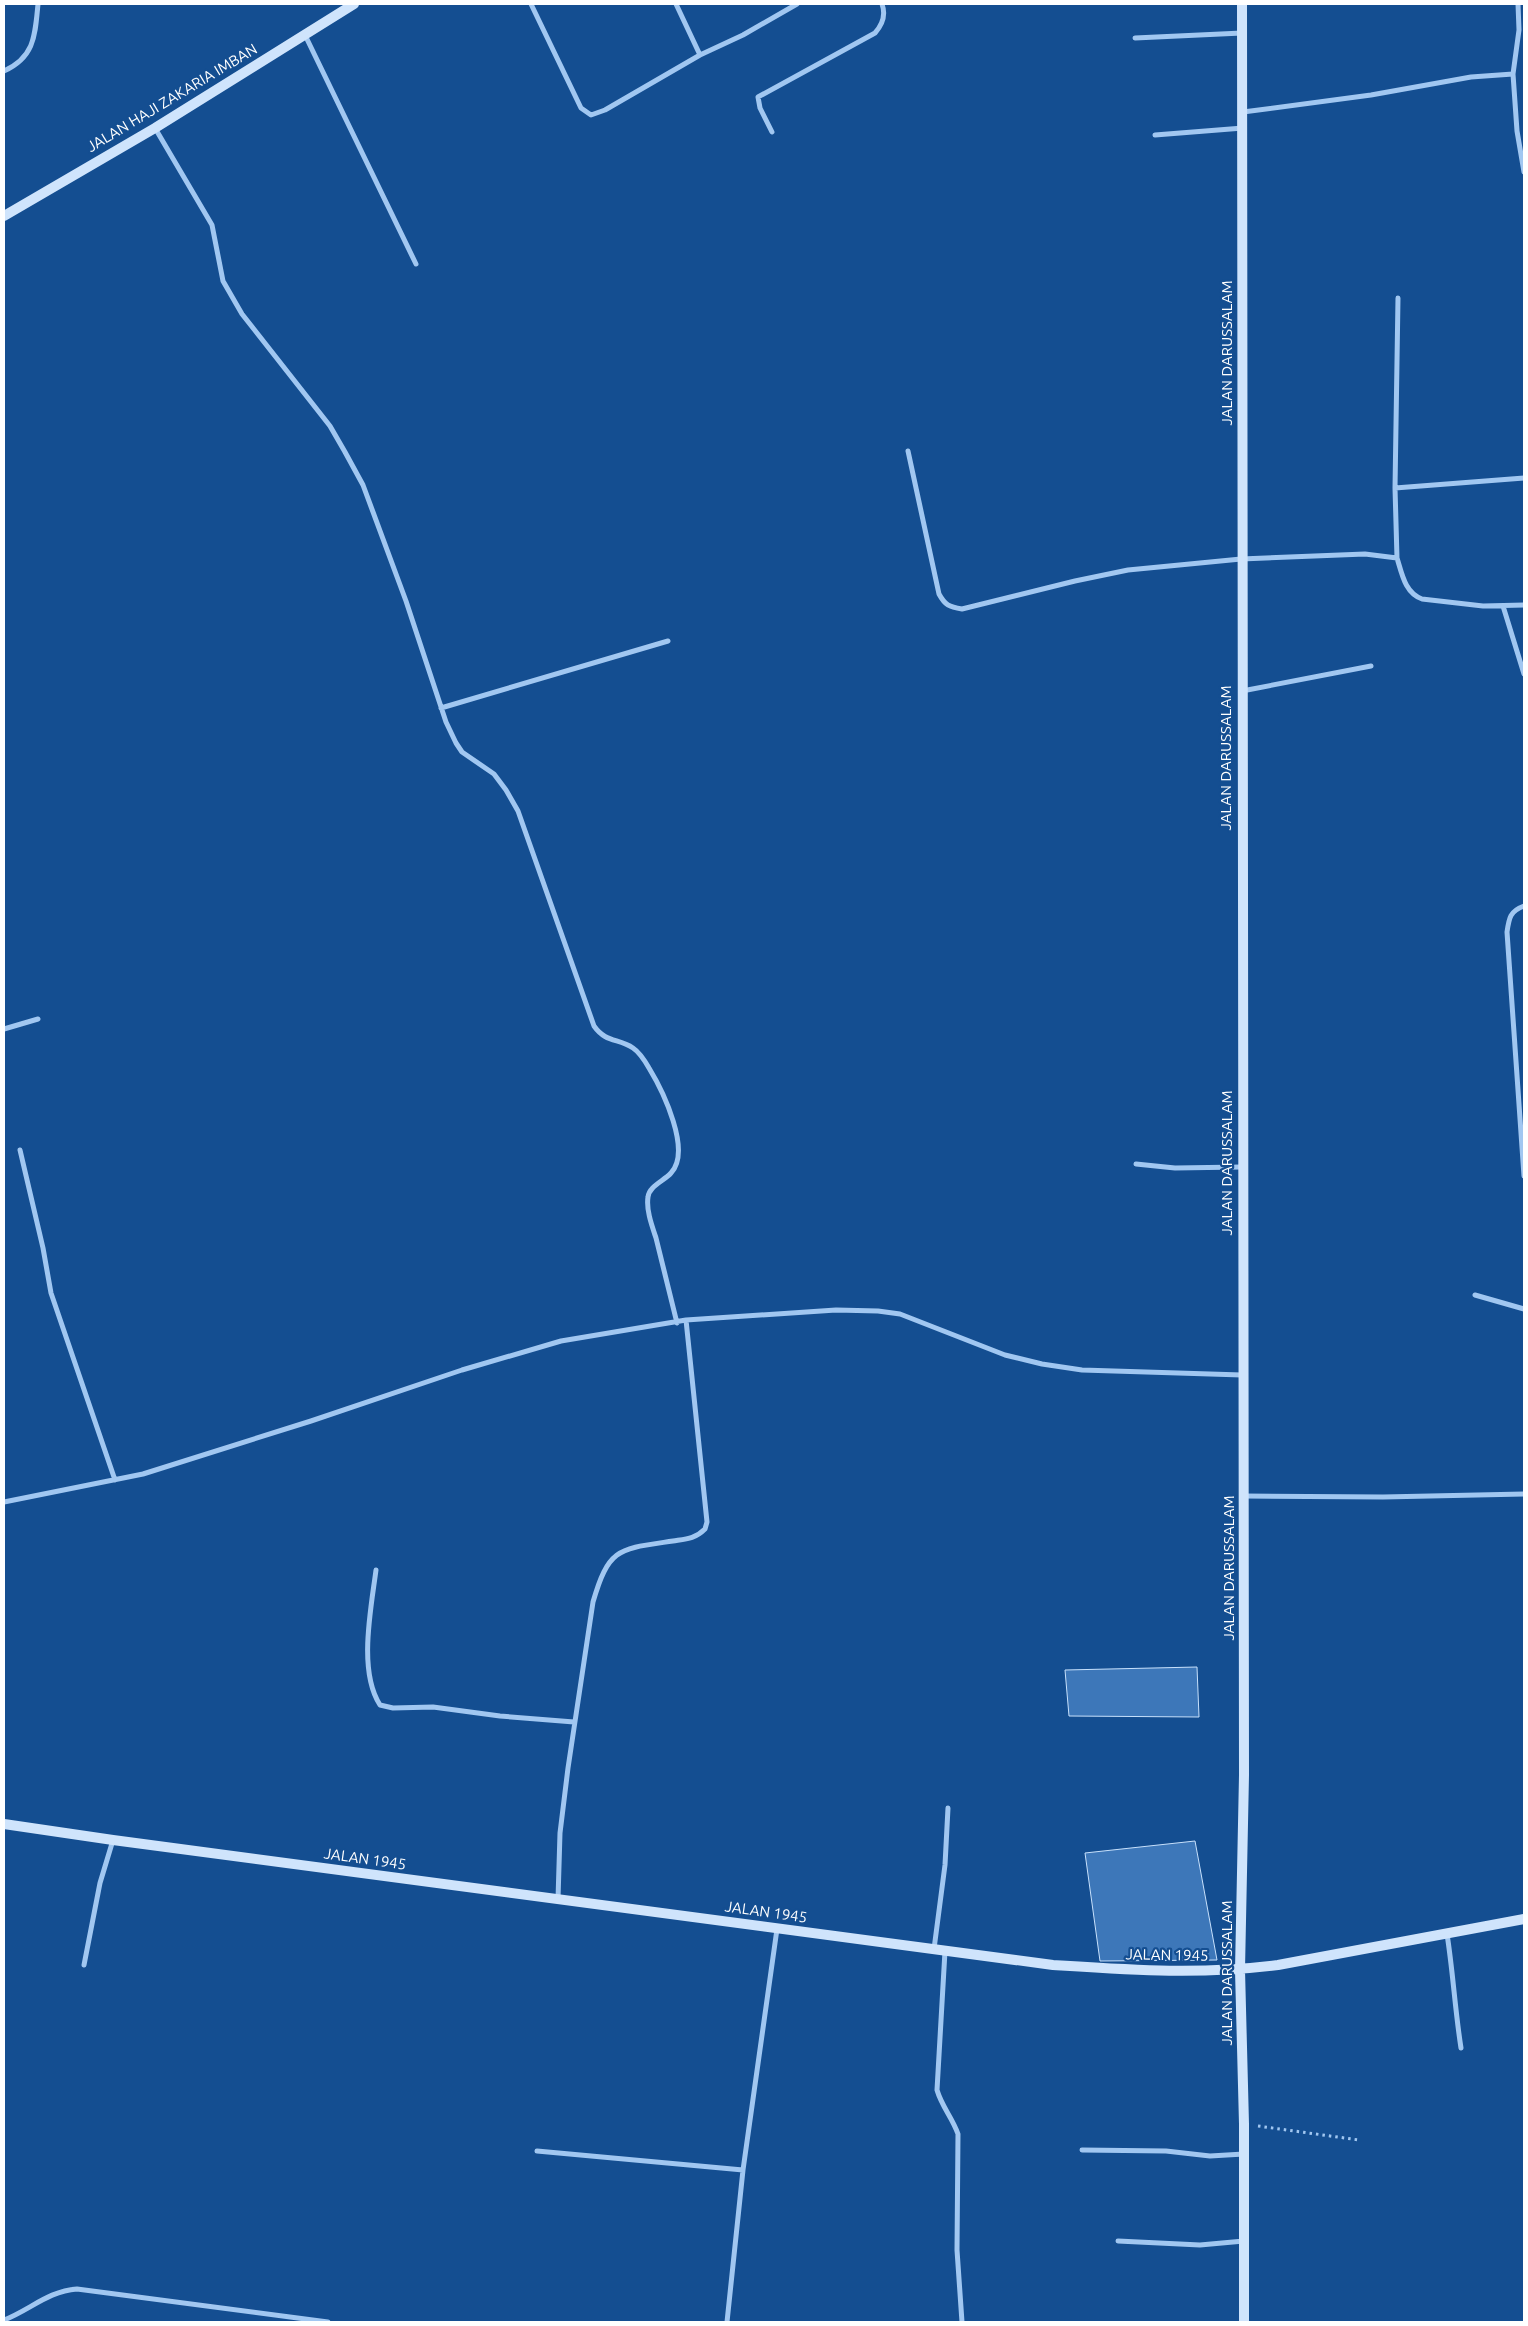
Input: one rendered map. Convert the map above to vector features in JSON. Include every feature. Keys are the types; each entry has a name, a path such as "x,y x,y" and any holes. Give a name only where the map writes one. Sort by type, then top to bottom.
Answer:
{"street":[{"path":"4,71 17,65 25,58 32,47 38,4"},
{"name":"JALAN HAJI ZAKARIA IMBAN","path":"4,216 155,128 352,4"},
{"path":"531,4 581,108 590,114 605,110 797,4"},
{"path":"676,4 700,56"},
{"path":"772,132 760,108 758,97 875,33 881,26 884,17 882,4"},
{"name":"JALAN DARUSSALAM","path":"1242,4 1244,112 1241,559 1244,1774 1240,1970 1244,2124 1244,2322"},
{"path":"1518,4 1517,52 1513,74 1516,131 1524,172"},
{"path":"1135,38 1242,32"},
{"path":"305,35 416,264"},
{"path":"1244,112 1371,95 1471,77 1513,74"},
{"path":"155,128 212,225 226,289 242,314 330,426 363,486 406,601 449,729 462,752 494,774 518,811 594,1026 603,1037 632,1047 640,1055 650,1069 667,1105 679,1142 680,1155 677,1166 654,1187 648,1197 650,1216 677,1323"},
{"path":"1155,135 1243,128"},
{"path":"1398,298 1395,488 1397,558 1406,584 1413,596 1431,601 1503,606 1524,605"},
{"path":"908,451 939,594 945,604 953,608 962,609 1128,570 1241,559 1366,554 1397,558"},
{"path":"1395,488 1524,478"},
{"path":"1503,606 1524,674"},
{"path":"441,708 668,641"},
{"path":"1241,691 1371,666"},
{"path":"1524,906 1515,909 1509,916 1507,932 1524,1176"},
{"path":"4,1028 38,1019"},
{"path":"20,1150 43,1248 51,1293 115,1480"},
{"path":"1136,1164 1175,1168 1242,1167"},
{"path":"1474,1295 1524,1309"},
{"path":"4,1502 152,1471 462,1370 552,1344 686,1320 836,1310 878,1311 900,1314 1004,1355 1042,1364 1082,1370 1242,1375"},
{"path":"558,1900 560,1834 574,1722 593,1602 600,1577 607,1563 626,1549 691,1539 705,1530 707,1522 686,1320"},
{"path":"1244,1496 1383,1497 1524,1494"},
{"path":"376,1570 369,1630 370,1676 374,1695 380,1705 393,1708 433,1707 500,1716 574,1722"},
{"path":"934,1949 945,1865 948,1808"},
{"name":"JALAN 1945","path":"4,1824 558,1900 934,1949 1053,1964 1152,1972 1240,1970 1324,1957 1524,1919"},
{"path":"84,1965 100,1883 113,1840"},
{"path":"727,2322 743,2170 777,1928"},
{"path":"1447,1934 1453,1972 1454,2005 1460,2048"},
{"path":"946,1950 937,2090 941,2105 953,2120 958,2134 956,2250 962,2322"},
{"path":"1082,2150 1166,2151 1210,2156 1244,2154"},
{"path":"536,2151 743,2170"},
{"path":"1118,2241 1200,2245 1244,2241"},
{"path":"4,2320 62,2290 77,2289 328,2322"}],"path":[{"path":"1244,2124 1359,2140"}],"building":[{"path":"1197,1667 1199,1717 1069,1716 1065,1670"},
{"path":"1195,1841 1217,1960 1100,1961 1085,1853"}]}
